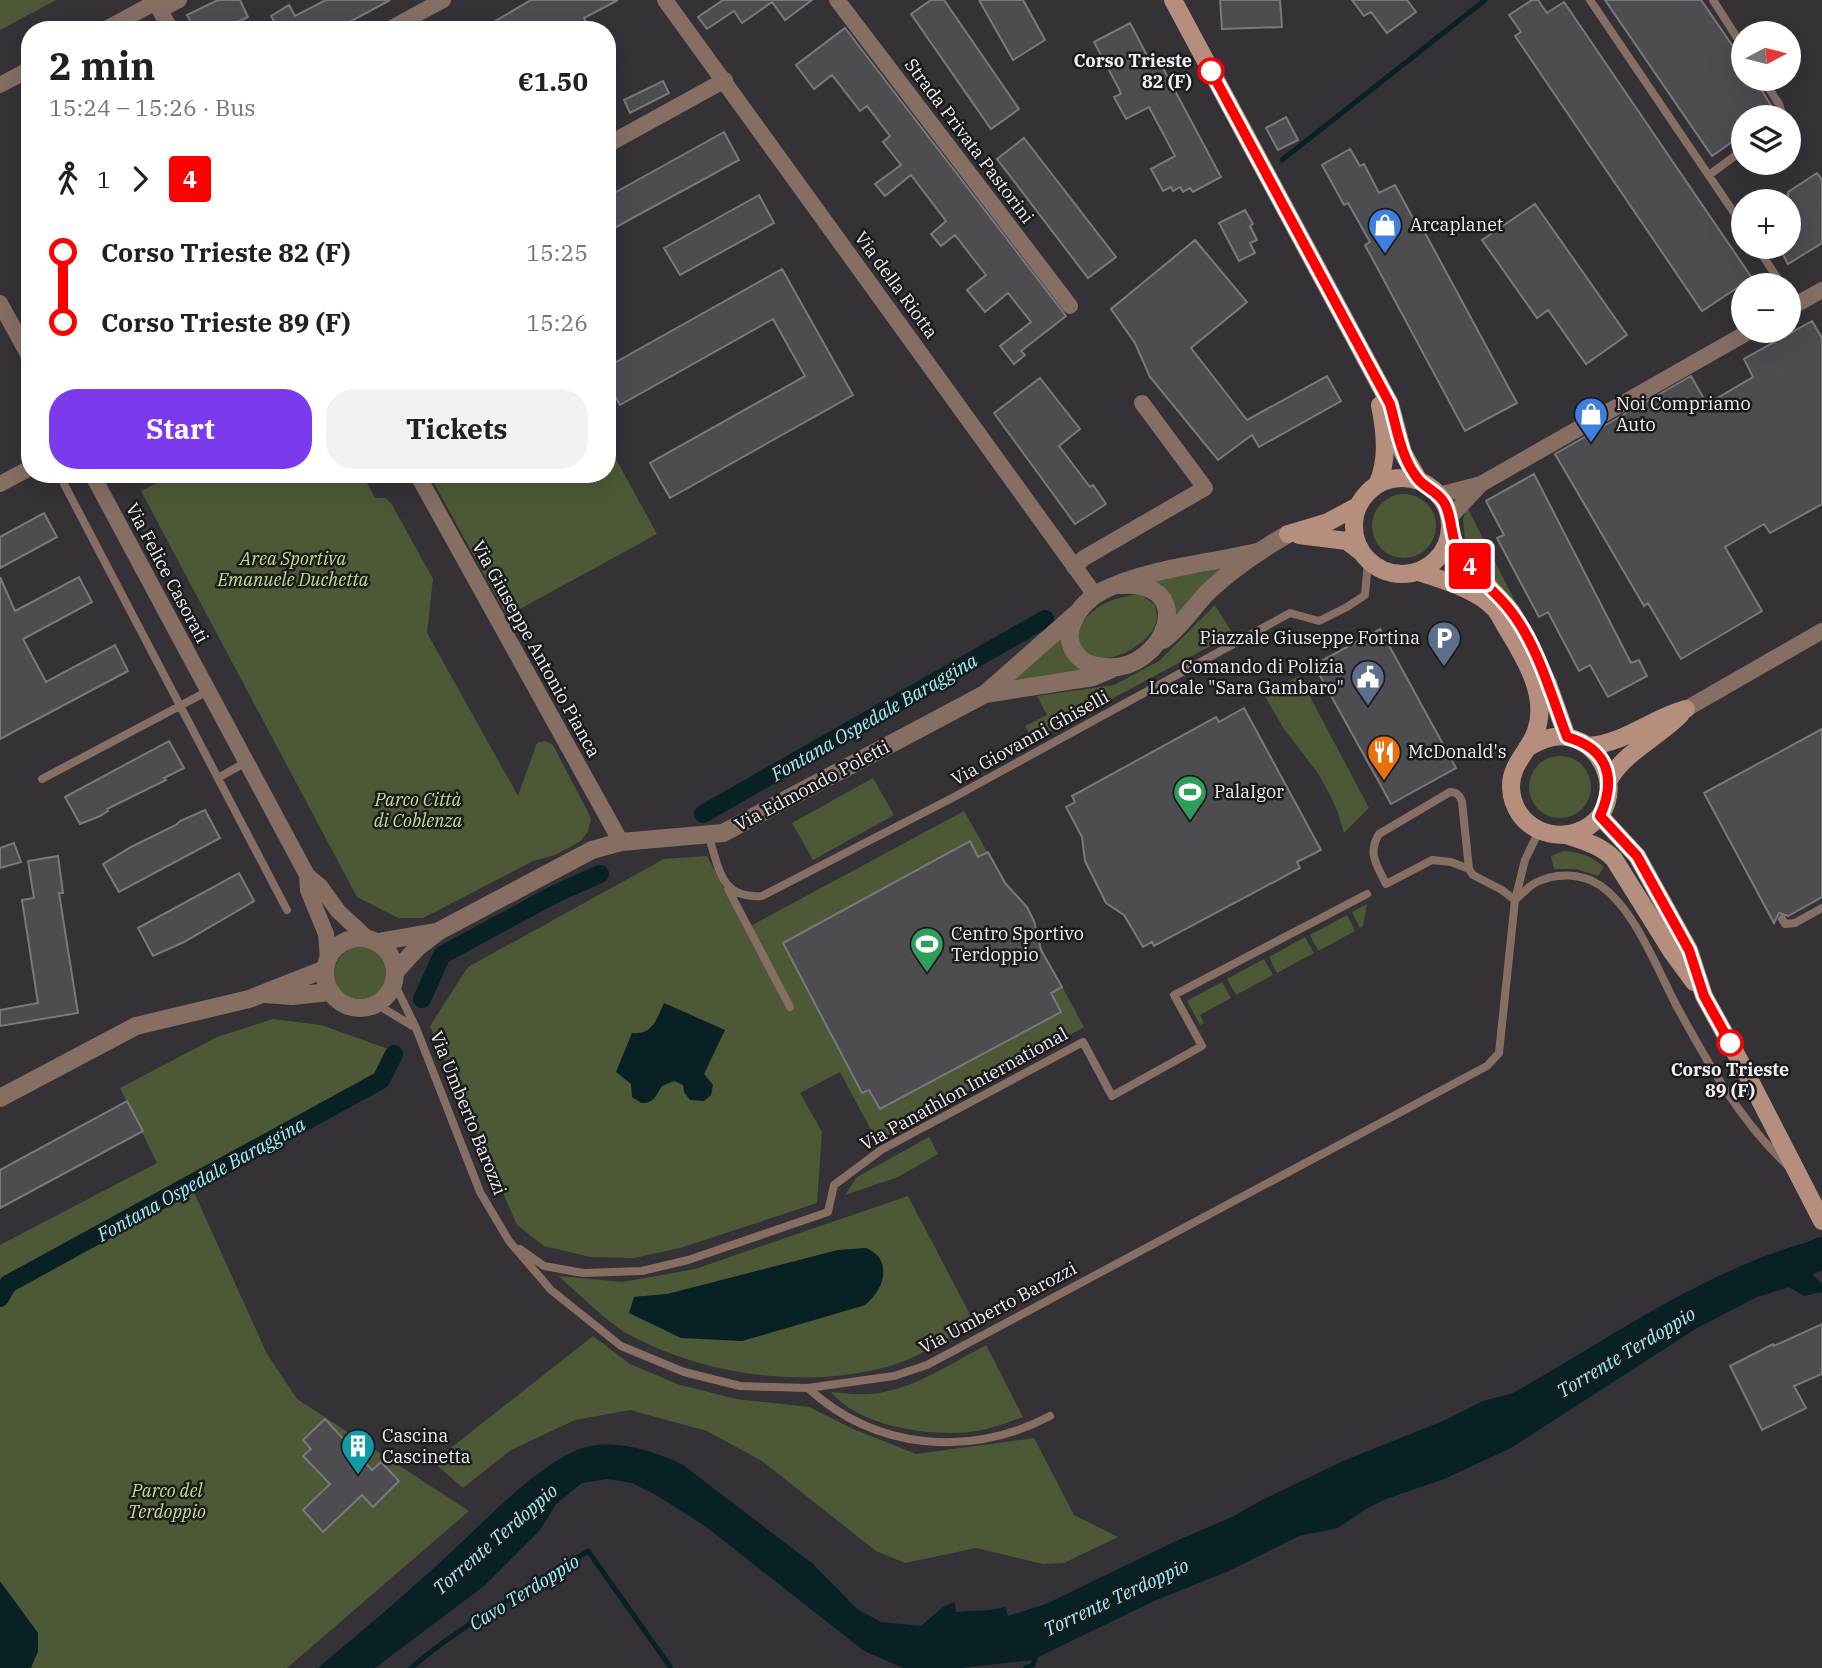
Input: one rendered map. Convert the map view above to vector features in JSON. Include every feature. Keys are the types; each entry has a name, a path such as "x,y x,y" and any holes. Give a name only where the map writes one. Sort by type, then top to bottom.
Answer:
{"main road":[{"path":"1173,0 1390,404 1403,453 1419,481"},
{"path":"1369,368 1383,422 1384,471 1377,485"},
{"path":"1364,556 1354,529 1358,506 1366,494 1377,485 1390,479 1405,478 1419,481 1439,495 1459,554 1511,611 1526,635 1548,684 1567,737"},
{"path":"1288,534 1328,522 1358,506"},
{"path":"1288,534 1347,541 1377,568 1405,575 1419,572 1441,556 1450,524"},
{"path":"1419,572 1470,591 1495,609 1518,648 1537,690 1539,709 1536,731 1513,771 1511,791 1517,811 1539,831 1552,835 1579,832 1600,816 1608,799 1609,780 1603,762 1588,746 1567,737 1548,738 1527,748"},
{"path":"1588,746 1622,739 1667,714 1686,709"},
{"path":"1609,780 1615,767 1670,725 1686,709"},
{"path":"1600,816 1637,856 1689,950 1704,996"},
{"path":"1566,835 1589,842 1605,850 1614,859 1672,953 1704,996 1822,1222"}],"street":[{"path":"122,21 157,4 179,0"},
{"path":"404,21 443,0"},
{"name":"Via della Riotta","path":"665,0 1095,595"},
{"path":"840,4 858,0"},
{"path":"157,4 166,21"},
{"name":"Strada Privata Pastorini","path":"840,4 1070,306"},
{"path":"0,85 21,74"},
{"path":"616,140 725,80"},
{"path":"1801,299 1822,290"},
{"path":"0,303 21,342"},
{"path":"1439,495 1481,484 1731,342"},
{"path":"1074,567 1084,558 1205,488 1142,403"},
{"path":"0,484 21,473"},
{"name":"Via Felice Casorati","path":"97,483 307,875"},
{"name":"Via Giuseppe Antonio Pianca","path":"422,483 621,842"},
{"path":"1450,524 1481,484"},
{"path":"1257,552 1142,576 1095,595 1072,621 1070,643 1075,653 1092,666 1114,668 1140,659 1171,634 1208,592 1257,552 1288,534"},
{"path":"1120,585 1140,584 1150,587 1164,602 1167,622 1159,642"},
{"name":"Via Edmondo Poletti","path":"395,977 416,948 439,931 592,850 621,842 723,832 985,694 1078,612"},
{"path":"1686,709 1822,631"},
{"name":"Via Edmondo Poletti","path":"985,694 1093,677 1114,668"},
{"path":"307,875 320,886 338,911 387,950 393,959 395,977 389,993 376,1004 359,1009 348,1006 330,992 326,981 326,934 308,890 307,875"},
{"name":"Via Edmondo Poletti","path":"372,940 439,931"},
{"path":"0,1098 136,1026 265,994 327,963 335,948 344,941 355,938 372,940"},
{"path":"265,994 292,996 330,992"}],"lane":[{"path":"1590,0 1731,208"},
{"path":"1713,0 1731,28"},
{"path":"1709,175 1731,159"},
{"path":"64,484 287,910"},
{"name":"Via Giovanni Ghiselli","path":"727,888 741,896 762,896 956,796 1290,613 1319,621 1347,607 1364,595 1364,556"},
{"path":"42,779 208,691"},
{"path":"218,778 246,762"},
{"path":"1469,869 1451,862 1432,860 1386,884 1374,859 1373,844 1379,834 1450,792 1460,795 1462,802 1469,869 1473,875 1515,900 1534,884 1553,877 1568,875 1586,878 1601,886 1619,902 1719,1079 1765,1145 1801,1180"},
{"name":"Via Umberto Barozzi","path":"395,977 480,1192 509,1241 551,1290 621,1346 684,1372 740,1386 808,1388 894,1376 927,1365 1487,1066 1499,1053 1515,900 1525,860 1539,831"},
{"path":"708,834 727,888 790,1007"},
{"name":"Via Panathlon International","path":"509,1241 544,1266 583,1273 642,1270 688,1260 828,1212 834,1185 881,1150 1083,1042 1112,1096 1202,1046 1174,995 1367,894"},
{"path":"1782,919 1785,924 1794,923 1822,908"},
{"name":"Via Umberto Barozzi","path":"376,1004 416,1028"},
{"path":"808,1388 828,1406 858,1422 887,1434 915,1441 957,1442 1000,1436 1029,1427 1050,1416"}],"green space":[{"path":"0,0 56,0 0,30"},
{"path":"616,459 657,534 507,616 434,483 616,483"},
{"path":"157,483 367,483 375,498 385,498 391,503 433,579 427,633 518,796 537,743 545,741 553,745 591,818 588,831 581,841 555,855 533,861 423,918 398,918 357,897 141,491"},
{"path":"1404,494 1416,496 1427,503 1434,514 1434,538 1427,549 1416,556 1404,558 1392,556 1381,549 1374,538 1372,526 1374,514 1381,503 1392,496"},
{"path":"1467,507 1519,609 1466,550 1463,519"},
{"path":"1237,561 1172,624 1148,580 1204,572"},
{"path":"1140,594 1155,605 1157,618 1152,631 1144,640 1121,654 1109,658 1087,655 1080,646 1076,630 1089,614 1104,604"},
{"path":"1215,605 1233,634 1033,741 1025,726 1047,715 1037,696 1114,685 1159,661"},
{"path":"1064,629 1065,654 1082,670 998,689"},
{"path":"1299,676 1369,808 1344,833 1337,810 1317,772 1284,729 1264,695"},
{"path":"1560,756 1572,758 1582,765 1589,775 1589,799 1582,809 1572,816 1560,818 1548,816 1538,809 1531,799 1529,787 1531,775 1538,765 1548,758"},
{"path":"873,778 894,815 813,860 792,823"},
{"path":"964,811 1005,883 1027,907 1042,950 1084,1027 877,1141 840,1072 800,1093 822,1132 817,1203 680,1248 634,1258 590,1257 544,1246 517,1225 430,1026 468,967 664,859 707,856 745,929"},
{"path":"1563,851 1585,855 1604,867 1598,876 1576,869 1554,869 1551,856"},
{"path":"1367,904 1363,926 1360,928 1352,912"},
{"path":"1347,915 1355,931 1318,951 1310,935"},
{"path":"1305,937 1314,953 1277,973 1269,957"},
{"path":"366,947 376,951 384,959 388,974 384,989 376,997 356,1001 346,997 338,989 334,969 338,959 346,951"},
{"path":"1264,959 1273,975 1236,995 1227,979"},
{"path":"1222,982 1231,998 1200,1015 1204,1023 1200,1025 1187,1001"},
{"name":"Parco del Terdoppio","path":"273,1019 321,1025 391,1050 369,1087 188,1179 267,1354 297,1399 469,1511 287,1668 0,1668 0,1245 157,1163 120,1088 217,1037"},
{"path":"929,1137 938,1154 898,1177 845,1195 857,1177"},
{"path":"908,1196 976,1326 903,1361 861,1373 827,1377 758,1375 690,1360 628,1334 558,1276 623,1282 695,1269","holes":["667,1294 865,1305 742,1341 634,1297"]},
{"path":"593,1336 630,1364 677,1384 736,1399 809,1407 851,1428 916,1454 1034,1438 1074,1515 1118,1537 1064,1563 1043,1564 976,1548 905,1563 876,1551 762,1461 707,1431 630,1410 575,1420 511,1450 463,1488 433,1462"},
{"path":"986,1345 1023,1417 970,1432 915,1430 896,1427 859,1414 831,1392 870,1394 900,1388"}],"water":[{"path":"664,1003 725,1030 704,1074 713,1085 711,1095 704,1101 690,1100 683,1085 674,1081 662,1086 652,1100 641,1103 632,1097 631,1084 616,1072 632,1033 649,1029"},
{"path":"1801,1244 1812,1274 1822,1284 1822,1292 1804,1296 1789,1287 1757,1297 1697,1328 1511,1448 1444,1479 1386,1499 1338,1528 1299,1536 1231,1570 1154,1601 1032,1660 961,1668 903,1668 864,1651 705,1526 632,1483 607,1479 582,1483 556,1504 540,1530 484,1586 375,1668 318,1668 416,1584 525,1484 575,1451 602,1445 644,1450 683,1465 813,1564 857,1609 881,1622 921,1626 943,1607 955,1602 956,1612 1005,1607 1008,1616 1046,1604 1232,1517 1343,1461 1443,1421 1483,1401 1513,1393 1689,1291 1763,1257"},
{"path":"866,1248 880,1260 883,1275 877,1292 865,1305 742,1341 681,1338 629,1313 634,1297 667,1294 838,1250"},
{"path":"0,1581 38,1633 38,1651 31,1668 0,1668"}],"building":[{"path":"218,0 240,0 248,17 240,21 190,21 187,15"},
{"path":"326,0 390,0 352,21 274,21 271,16 289,5 295,16"},
{"path":"531,0 618,0 584,18 586,21 495,21"},
{"path":"723,0 812,0 785,20 772,2 742,23 734,11 707,29 698,17"},
{"path":"931,0 944,0 1019,109 991,129 911,14"},
{"path":"979,0 1023,0 1045,40 1013,60"},
{"path":"1220,0 1280,0 1282,27 1222,29"},
{"path":"1352,0 1407,0 1416,12 1387,33 1371,12 1364,16"},
{"path":"1532,0 1538,0 1547,13 1564,2 1731,247 1731,259 1739,259 1749,273 1731,273 1731,292 1702,311 1515,36 1521,32 1509,15"},
{"path":"1605,0 1701,0 1731,44 1731,91 1762,91 1771,105 1731,105 1731,143 1712,156"},
{"path":"1130,23 1150,61 1157,57 1221,177 1193,192 1190,188 1183,192 1180,187 1173,191 1171,187 1163,191 1151,169 1175,156 1149,107 1126,119 1114,97 1121,94 1094,42"},
{"path":"845,28 1066,316 1021,351 1025,355 1014,364 1000,346 1031,322 1008,293 985,312 967,290 986,275 955,235 941,246 931,234 946,221 911,175 885,196 875,184 901,165 883,142 890,136 867,106 860,111 832,75 814,89 796,65"},
{"path":"663,81 669,93 630,113 624,100"},
{"path":"1286,117 1298,140 1278,150 1266,128"},
{"path":"724,132 739,160 616,227 616,192"},
{"path":"1024,138 1116,257 1088,278 997,159"},
{"path":"1350,149 1360,166 1364,164 1379,193 1395,185 1414,220 1417,218 1517,403 1465,431 1365,245 1370,242 1348,203 1344,205 1322,165"},
{"path":"1817,173 1822,180 1822,243 1801,256 1801,189 1793,189"},
{"path":"759,195 774,223 680,275 664,248"},
{"path":"1535,204 1627,335 1586,364 1548,310 1537,318 1482,240"},
{"path":"1245,210 1253,224 1250,226 1257,240 1250,243 1255,253 1239,261 1219,223"},
{"path":"1195,240 1247,302 1191,348 1247,420 1327,376 1341,401 1259,447 1252,435 1218,460 1150,377 1135,343 1111,309"},
{"path":"782,269 853,395 670,498 650,463 805,376 773,319 620,405 616,398 616,362"},
{"path":"1812,321 1822,338 1822,504 1770,533 1764,524 1725,547 1762,611 1681,659 1648,603 1644,606 1555,454 1691,376 1707,404 1753,377 1744,359 1773,343 1801,343 1801,327"},
{"path":"1040,378 1080,429 1059,446 1106,504 1075,524 994,413"},
{"path":"1534,474 1631,663 1639,660 1647,676 1608,697 1590,665 1579,671 1548,612 1539,617 1497,538 1504,535 1486,501"},
{"path":"44,513 57,537 0,568 0,537"},
{"path":"0,577 15,611 79,577 92,602 23,639 46,682 115,645 128,671 0,739"},
{"path":"1380,629 1456,768 1391,804 1314,665"},
{"name":"PalaIgor","path":"1244,708 1321,850 1297,862 1300,868 1154,946 1152,942 1143,947 1124,915 1106,903 1085,861 1082,837 1066,807 1075,802 1072,796 1216,717 1219,722"},
{"path":"1822,729 1822,897 1788,916 1779,913 1774,923 1704,793"},
{"path":"169,741 184,768 164,778 166,780 107,809 108,811 100,816 80,824 65,797"},
{"path":"205,810 220,838 119,892 103,864"},
{"name":"Centro Sportivo Terdoppio","path":"970,841 978,857 988,852 1005,883 1027,907 1034,921 1041,950 1062,987 1051,993 1061,1012 880,1109 869,1090 862,1093 783,943"},
{"path":"14,843 21,862 0,868 0,848"},
{"path":"58,856 63,893 59,893 78,1013 0,1026 0,1010 38,1003 22,900 34,898 28,861"},
{"path":"239,873 254,901 184,942 153,956 138,928"},
{"path":"127,1101 143,1131 0,1208 0,1170"},
{"path":"1822,1324 1822,1374 1794,1386 1806,1408 1762,1430 1730,1366 1773,1344 1774,1346"},
{"name":"Cascina Cascinetta","path":"325,1419 372,1470 381,1462 399,1481 373,1507 362,1495 323,1532 303,1510 330,1484 303,1456 311,1449 303,1440"}],"waterway":[{"name":"Fontana Ospedale Baraggina","path":"1282,160 1485,0"},
{"name":"Fontana Ospedale Baraggina","path":"703,814 1045,619"},
{"name":"Fontana Ospedale Baraggina","path":"422,999 442,955 555,894 600,874"},
{"name":"Fontana Ospedale Baraggina","path":"0,1298 8,1284 381,1080 394,1054"},
{"name":"Torrente Terdoppio","path":"1765,1276 1822,1253"},
{"name":"Cavo Terdoppio","path":"411,1668 475,1621 588,1551 671,1668"},
{"name":"Cavo Terdoppio","path":"1025,1668 1033,1665 1037,1653"}],"bus line":[{"name":"4","path":"1211,71 1390,404 1403,453 1419,481 1439,495 1445,505 1450,517 1450,531 1459,554 1511,611 1526,635 1548,684 1567,737 1588,746 1603,762 1609,789 1608,799 1600,816 1637,856 1689,950 1704,996 1730,1043"}],"place":[{"name":"Corso Trieste 82 (F)","path":"1211,71"},
{"name":"Arcaplanet","path":"1385,255"},
{"name":"Noi Compriamo Auto","path":"1591,444"},
{"name":"Piazzale Giuseppe Fortina","path":"1444,668"},
{"name":"Comando di Polizia Locale \"Sara Gambaro\"","path":"1368,707"},
{"name":"McDonald's","path":"1384,782"},
{"name":"PalaIgor","path":"1190,822"},
{"name":"Centro Sportivo Terdoppio","path":"927,974"},
{"name":"Corso Trieste 89 (F)","path":"1730,1043"},
{"name":"Cascina Cascinetta","path":"358,1476"}],"park label":[{"name":"Area Sportiva Emanuele Duchetta","path":"293,569"},
{"name":"Parco Città di Coblenza","path":"418,810"}]}
